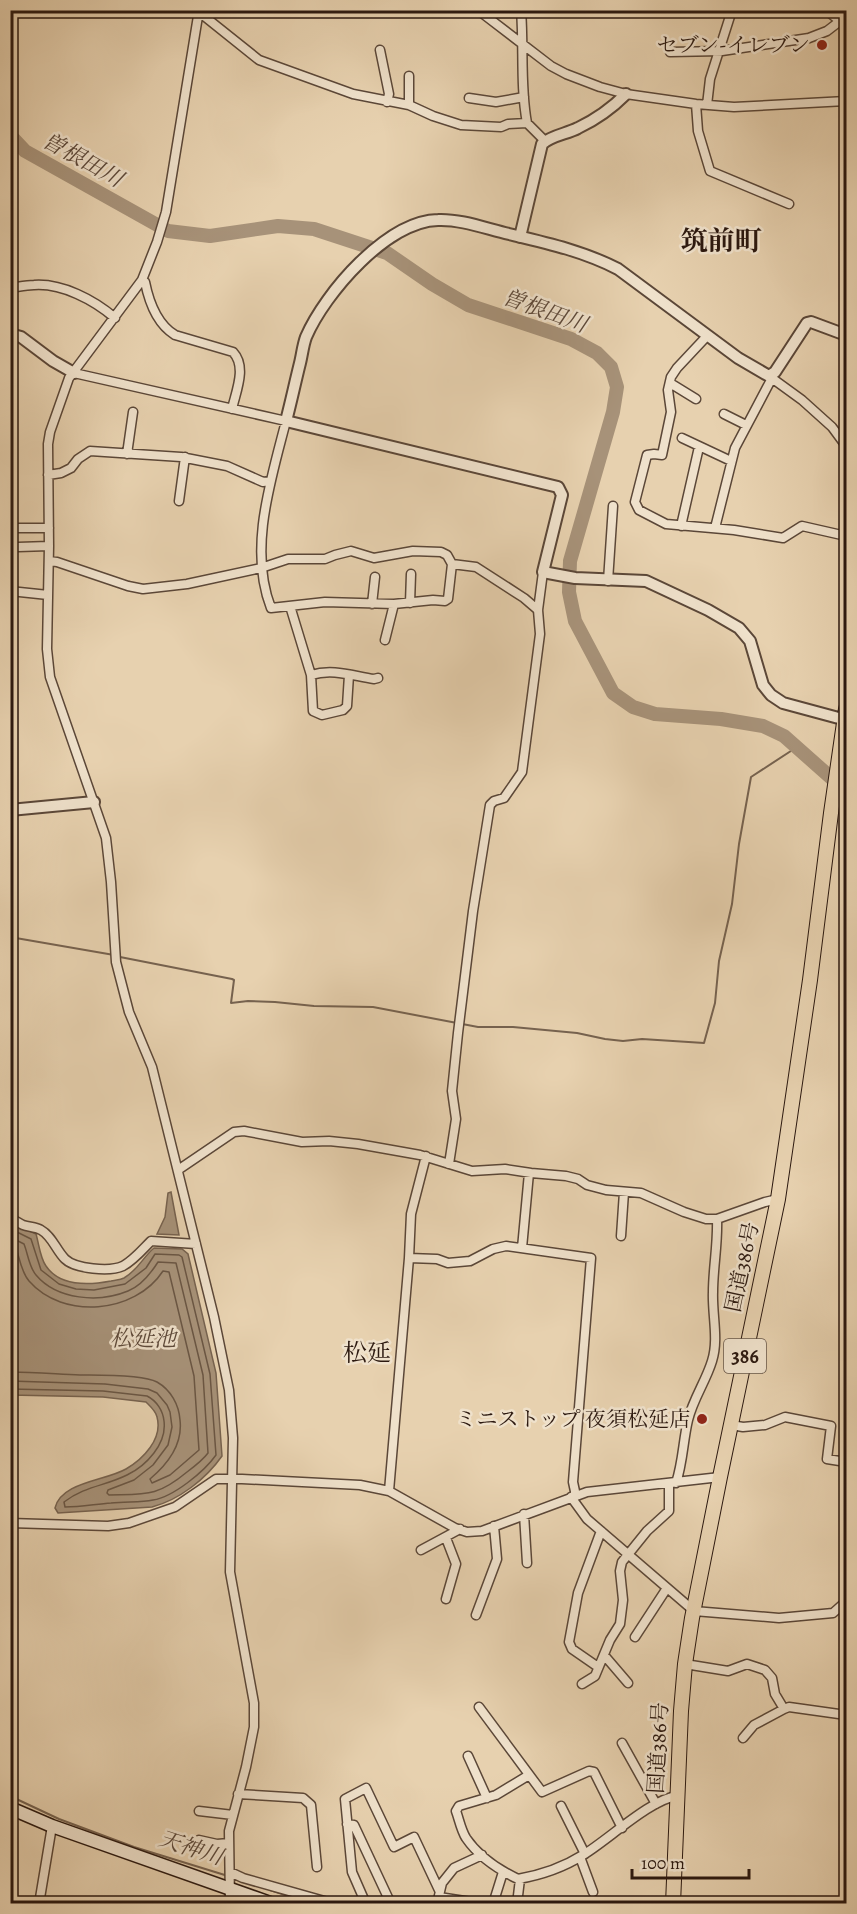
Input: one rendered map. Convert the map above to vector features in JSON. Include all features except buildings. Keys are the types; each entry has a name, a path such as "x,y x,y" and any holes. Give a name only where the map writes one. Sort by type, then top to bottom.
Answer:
{"highway":[{"name":"国道386号","path":"673,1904 685,1664 720,1477 778,1199 846,716"}],"main road":[{"path":"10,1808 52,1826 273,1904"}],"street":[{"path":"478,10 551,66 600,87 626,94 734,107 846,101"},
{"path":"521,10 527,123 545,141"},
{"path":"707,105 710,79 732,10"},
{"path":"670,52 718,51 809,38 843,21 826,10"},
{"path":"230,1904 229,1831 254,1727 254,1703 230,1572 233,1438 229,1390 223,1355 152,1067 129,1012 116,962 106,838 50,677 47,649 50,432 69,378 142,280 157,242 165,216 199,13 258,60 353,94 409,105 461,125 501,128 508,124 527,123"},
{"path":"380,50 389,94 387,102"},
{"path":"409,76 409,105"},
{"path":"520,237 542,144 578,128 626,94"},
{"path":"469,98 496,102 524,98"},
{"path":"696,104 698,131 710,171 789,204"},
{"path":"49,561 143,589 188,584 261,568 288,559 325,559 351,552 374,558 413,551 441,552 447,555 452,564 448,599 394,604 325,602 271,608 264,589 261,568 270,481 305,339 330,296 385,240 414,224 437,220 456,222 572,249 618,269 707,336 802,400 832,428 846,446"},
{"path":"142,280 145,282 154,310 169,331 175,335 233,352 237,357 240,364 239,380 232,408"},
{"path":"10,288 34,285 51,286 82,296 115,318"},
{"path":"715,528 735,448 770,377 807,323 811,322 846,335"},
{"path":"10,334 21,337 53,361 74,373 232,408 558,487 562,495 548,573 538,610 540,634 522,772 504,798 490,805 473,911 458,1033 452,1091 456,1119 449,1164"},
{"path":"707,336 677,368 670,384 668,401 671,412 662,455 646,455 635,502 639,510 666,524 681,526 715,528 783,538 802,526 846,536"},
{"path":"670,384 696,399"},
{"path":"127,454 133,412"},
{"path":"724,414 746,425"},
{"path":"682,438 731,461"},
{"path":"681,526 699,447"},
{"path":"48,475 61,473 90,452 185,457 228,466 263,482 270,481"},
{"path":"179,501 185,457"},
{"path":"608,581 613,506"},
{"path":"10,528 49,528"},
{"path":"18,547 49,546"},
{"path":"452,564 476,567 524,598 538,610"},
{"path":"548,573 608,581 646,581 726,619 739,628 750,641 763,685 771,694 783,703 846,716"},
{"path":"410,603 411,574"},
{"path":"372,604 375,577"},
{"path":"10,591 48,595"},
{"path":"385,640 394,604"},
{"path":"290,606 311,675 313,711 322,715 343,710 347,706 349,675"},
{"path":"311,675 339,672 378,678"},
{"path":"10,810 94,802"},
{"path":"178,1170 234,1132 244,1131 286,1140 358,1144 426,1156 472,1171 505,1168 529,1173 566,1176 606,1190 640,1194 706,1219 717,1219 778,1199"},
{"path":"389,1491 411,1214 426,1156"},
{"path":"522,1248 529,1173"},
{"path":"621,1236 624,1192"},
{"path":"10,1218 41,1230 67,1261 78,1266 107,1269 121,1267 132,1260 151,1241 196,1244"},
{"path":"582,1684 595,1676 610,1640 620,1624 622,1562 647,1531 669,1511 672,1483 680,1470 688,1419 704,1384 715,1348 712,1293 717,1219"},
{"path":"409,1258 437,1259 448,1263 470,1261 506,1246 591,1258 573,1482 573,1497 587,1518 694,1611 779,1618 833,1613 842,1605"},
{"path":"731,1425 743,1427 765,1425 785,1417 831,1426 827,1459 846,1462"},
{"path":"10,1523 108,1526 129,1523 175,1507 216,1479 242,1479 360,1485 389,1491 467,1532 482,1531 587,1492 720,1477"},
{"path":"524,1514 527,1563"},
{"path":"476,1615 497,1559 494,1526"},
{"path":"421,1551 460,1529"},
{"path":"598,1667 572,1649 569,1642 578,1593 601,1531"},
{"path":"446,1538 456,1564 446,1599"},
{"path":"635,1637 667,1588"},
{"path":"604,1654 628,1683"},
{"path":"685,1664 728,1671 747,1664 765,1670 772,1678 775,1694 784,1709"},
{"path":"478,1707 542,1792 589,1771 594,1772 622,1828"},
{"path":"743,1738 754,1725 789,1707 846,1715"},
{"path":"622,1743 656,1804"},
{"path":"468,1756 487,1798"},
{"path":"529,1775 495,1795 459,1806 456,1811 466,1838 482,1856 502,1872 520,1879 562,1867 583,1856 656,1804 677,1796"},
{"path":"366,1904 352,1872 345,1799 366,1788 394,1847 414,1837 438,1897"},
{"path":"238,1794 303,1798 311,1805 317,1866"},
{"path":"561,1806 583,1856 594,1892"},
{"path":"199,1811 233,1815"},
{"path":"347,1824 354,1825 391,1904"},
{"path":"39,1904 52,1826"},
{"path":"199,1840 217,1844 229,1843"},
{"path":"438,1897 442,1883 454,1868 482,1856"},
{"path":"230,1872 243,1878 335,1904"},
{"path":"493,1904 502,1872"},
{"path":"518,1904 520,1879"},
{"path":"438,1897 484,1904"}],"water":[{"path":"171,1192 179,1235 157,1234 165,1217 168,1193"},
{"name":"松延池","path":"17,1225 36,1234 42,1259 52,1273 59,1278 76,1283 85,1284 124,1278 154,1248 182,1249 188,1254 216,1373 222,1456 216,1465 182,1494 152,1507 58,1513 55,1508 59,1499 75,1487 117,1473 139,1460 150,1448 157,1433 157,1417 146,1402 103,1397 11,1395 10,1227"}],"waterway":[{"name":"曽根田川","path":"10,135 25,151 168,231 210,236 278,226 314,229 387,253 468,305 571,339 597,353 611,367 617,387 613,412 570,561 569,592 575,621 613,693 633,707 655,714 721,719 763,726 784,736 846,791"},
{"path":"120,957 232,979 234,980 231,1003 248,1001 314,1006 373,1007 478,1027 513,1027 577,1033 623,1041 642,1039 704,1043 715,1003 719,961 732,904 739,844 751,777 797,747"},
{"path":"10,937 114,955"},
{"name":"天神川","path":"10,1796 59,1819 134,1847 228,1876"},
{"name":"天神川","path":"270,1890 313,1904"}],"place":[{"name":"セブン-イレブン","path":"822,45"},
{"name":"ミニストップ 夜須松延店","path":"702,1419"}],"district":[{"name":"筑前町","path":"721,241"},
{"name":"松延","path":"367,1353"}]}
